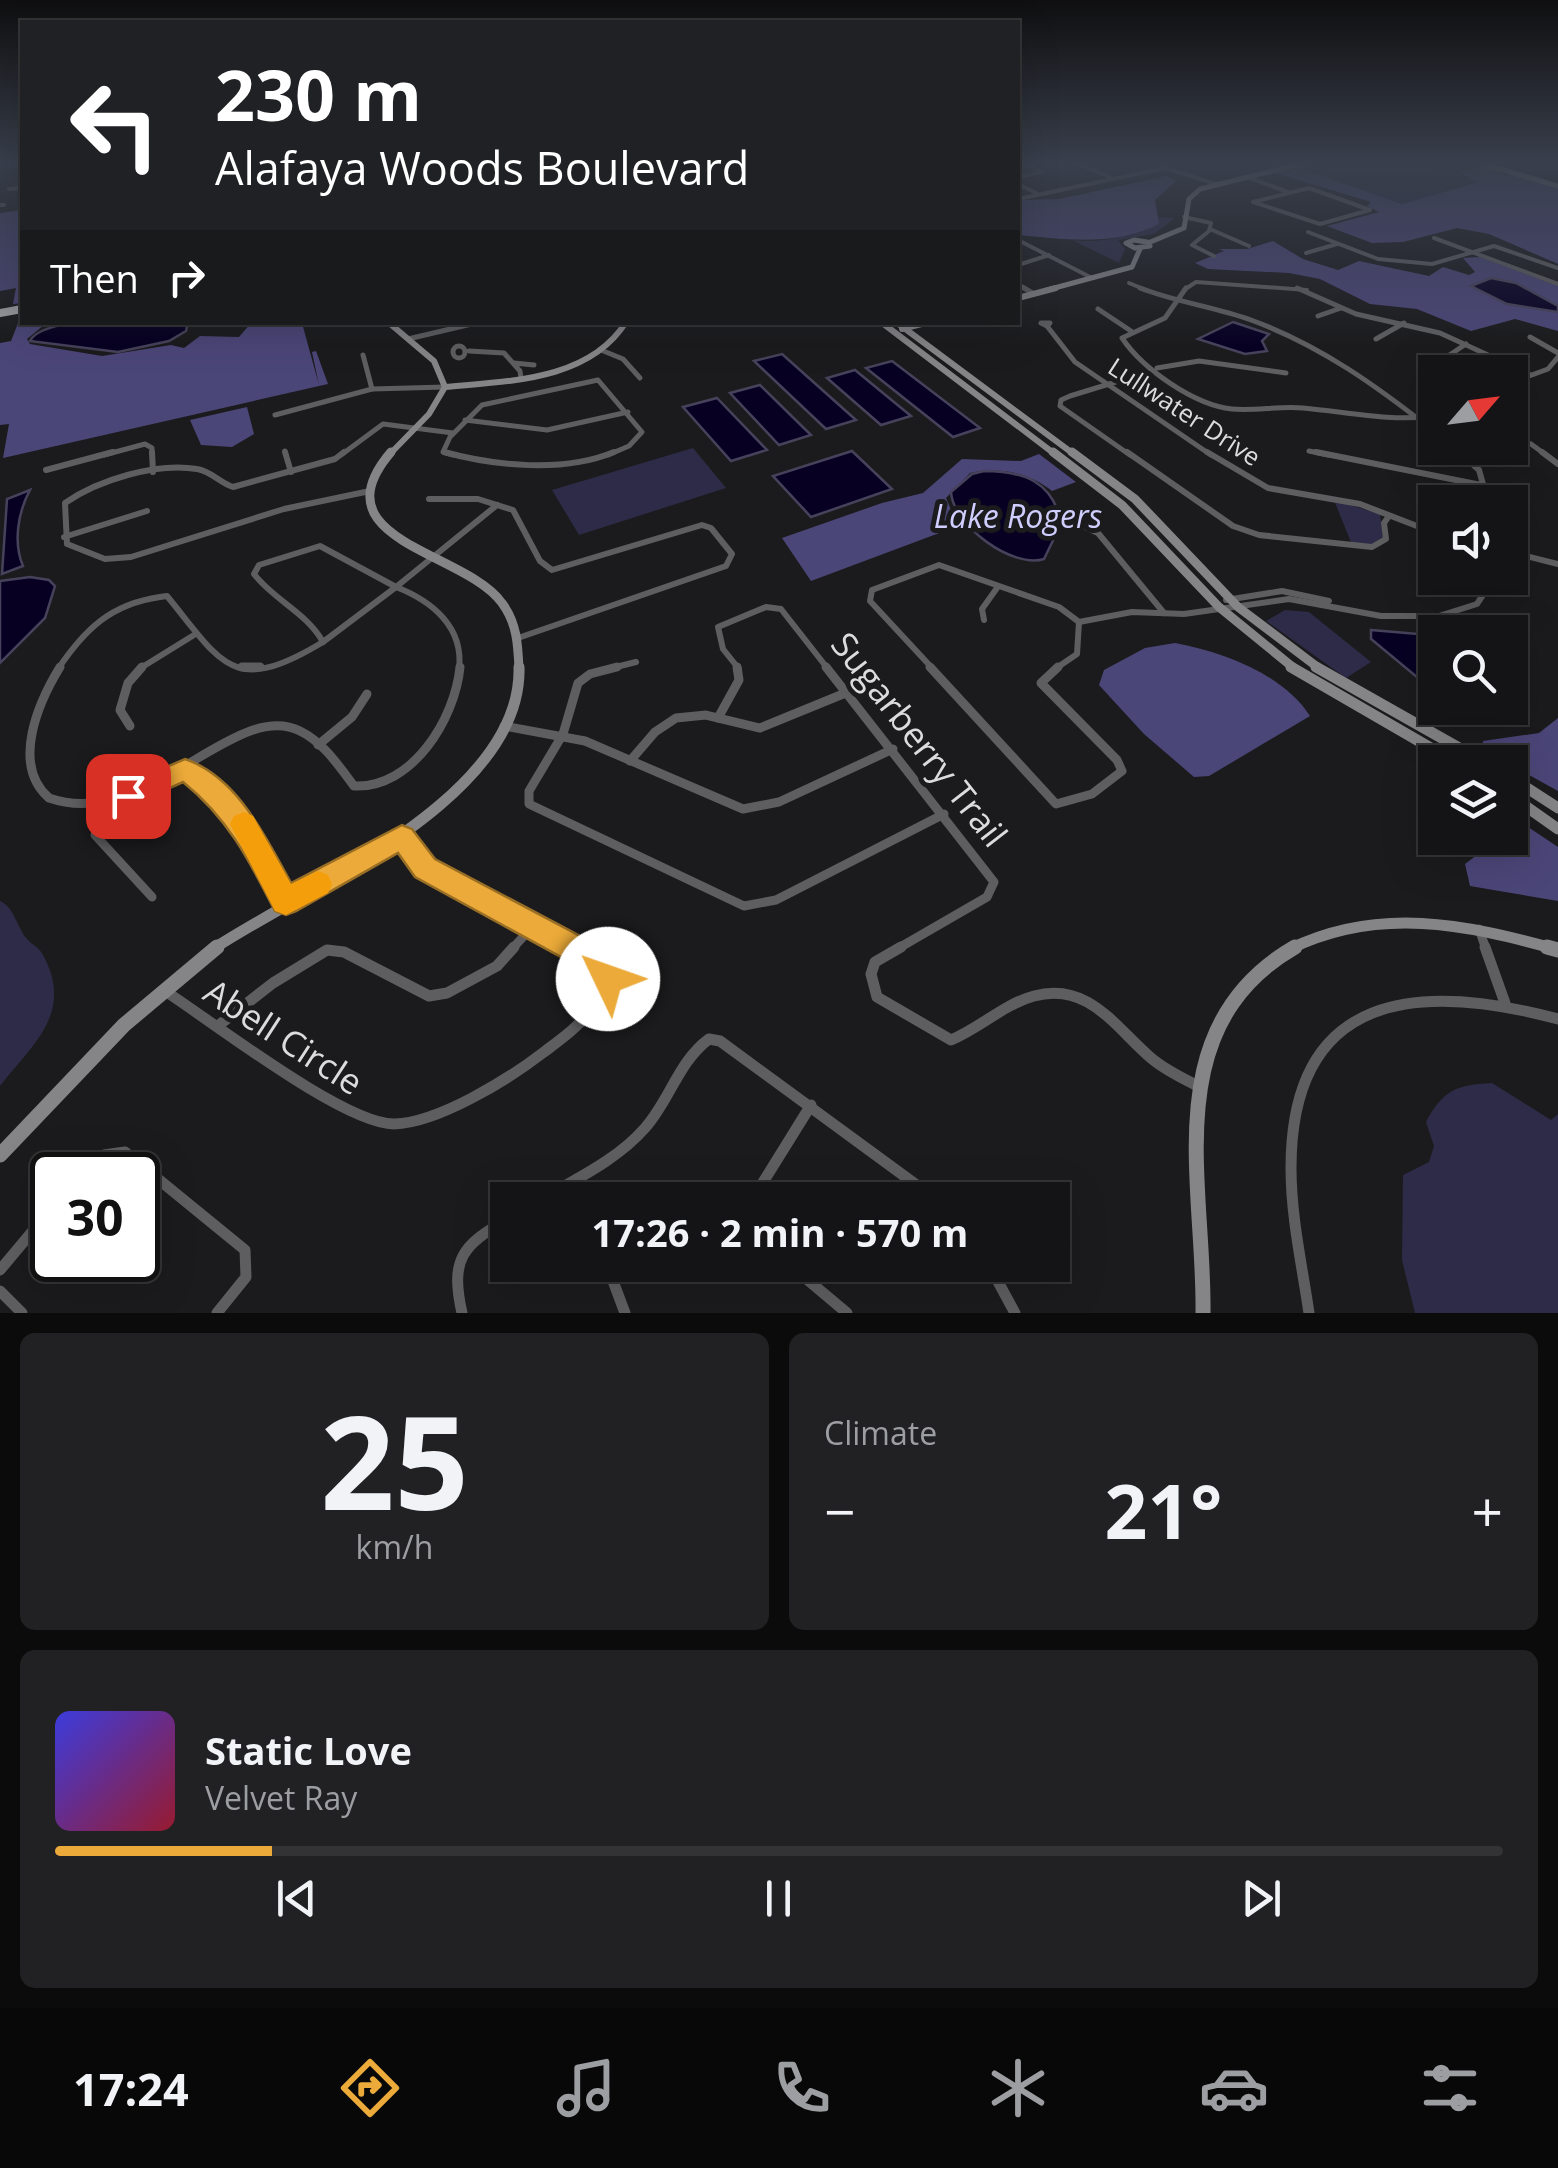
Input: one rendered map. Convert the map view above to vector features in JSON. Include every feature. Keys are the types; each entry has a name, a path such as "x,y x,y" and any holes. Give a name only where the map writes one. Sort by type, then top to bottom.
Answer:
{"street":[{"path":"1020,296 1132,267 1141,245 1177,233 1182,224"},
{"path":"1209,224 1210,230"},
{"path":"1210,230 1250,246"},
{"path":"1210,230 1192,245 1214,256"},
{"path":"1308,232 1372,258 1430,264 1494,246 1558,268"},
{"path":"1434,238 1558,284"},
{"path":"1020,241 1090,277"},
{"path":"1306,253 1337,244"},
{"path":"1020,264 1049,255"},
{"path":"1245,282 1252,294"},
{"path":"1418,418 1377,422 1282,406 1227,408 1210,404 1122,338 1130,330 1161,321 1188,284 1245,282 1302,288 1341,308 1404,324 1489,355"},
{"path":"1129,284 1250,320 1327,353 1383,387 1418,418"},
{"path":"1020,285 1033,293"},
{"path":"1318,316 1341,308"},
{"path":"1098,309 1130,330"},
{"path":"1376,340 1404,324"},
{"path":"0,1155 90,1056 162,990 207,953 286,901 402,837 452,796 504,726 520,675 518,638 506,607 487,584 463,567 406,545 379,525 370,510 370,492 382,464 434,411 445,387 433,361 392,325"},
{"path":"408,339 467,325"},
{"path":"275,415 372,389 445,387 518,372 568,367 601,350 623,325"},
{"path":"901,326 1134,499 1238,607 1324,673 1453,745"},
{"path":"901,326 976,395 1122,504 1218,607 1313,682 1425,745"},
{"name":"Lullwater Drive","path":"1047,326 1075,362 1232,470 1268,488 1360,504 1418,527"},
{"path":"1528,374 1548,370 1558,355 1530,337"},
{"path":"1450,355 1466,344"},
{"path":"433,361 452,355 459,348 500,351 518,372"},
{"path":"601,350 622,359 640,378"},
{"path":"363,356 372,389"},
{"path":"1157,368 1193,361 1286,373"},
{"path":"568,367 586,380 605,384 642,432 638,440 568,464 535,466 449,455 442,446 465,420 492,401 543,394 586,380"},
{"path":"1132,377 1061,400 1060,406 1233,526 1258,535 1372,548 1386,539 1384,523 1389,516"},
{"path":"976,395 989,391"},
{"path":"465,420 547,430 628,412"},
{"path":"370,492 284,509 131,557 89,554 67,544 64,536 64,508 72,496 154,472 200,469 233,487 335,459 376,426 390,423 454,433"},
{"path":"46,470 145,444 152,448 154,472"},
{"path":"1532,444 1558,464"},
{"path":"286,451 291,472"},
{"path":"1309,451 1481,485"},
{"path":"428,498 497,505 517,514 540,563 552,570 702,524 712,528 733,558 726,566 518,638"},
{"path":"322,642 313,624 265,592 254,574 259,565 325,546 362,572 396,588 431,604 452,627 461,662 452,703 415,756 376,787 354,786 318,745 297,729 269,726 222,744 152,788 102,802 66,803 45,796 32,784 20,756 25,715 50,675 109,613 167,596 194,636 229,665 252,667 322,642 357,622 396,588 433,555 497,505"},
{"path":"64,536 146,511"},
{"path":"1087,528 1098,533 1164,613"},
{"path":"1528,556 1558,564"},
{"path":"1079,622 1081,647 1076,656 1041,683 1117,760 1122,771 1116,779 1069,804 1056,804 868,594 939,565 1059,607 1079,622 1132,612 1202,612 1289,599 1409,618 1439,616 1477,604 1483,595"},
{"path":"984,620 982,609 996,588"},
{"path":"1218,607 1229,597 1301,592 1348,609"},
{"name":"Sugarberry Trail","path":"718,718 738,692 741,678 737,664 718,638 718,627 766,608 786,612 991,874 993,890 874,962 871,974 877,997 951,1040 1024,1000 1055,991 1070,995 1108,1012 1155,1062 1198,1086"},
{"path":"130,726 120,710 128,682 148,660 194,636"},
{"path":"636,662 624,662 584,678 576,688 563,734 530,791 529,804 744,906 776,900 944,814"},
{"path":"630,761 664,724 696,714 760,728 848,692"},
{"path":"318,745 352,717 367,694"},
{"path":"504,726 563,734 727,805 762,808 893,749"},
{"path":"185,769 220,796 246,828 286,901"},
{"path":"1528,789 1558,808"},
{"path":"102,802 95,835 152,897"},
{"path":"1528,807 1558,828"},
{"name":"Abell Circle","path":"162,990 358,1117 382,1124 431,1116 552,1048 604,990 608,979 601,963 425,868 402,837"},
{"path":"1204,1313 1195,1169 1198,1086 1214,1033 1238,992 1265,965 1300,942 1341,927 1395,920 1479,928 1558,950"},
{"path":"219,1025 273,983 327,950 344,952 429,996 447,993 497,966 534,926"},
{"path":"1479,928 1505,1003"},
{"path":"1308,1313 1291,1149 1295,1112 1322,1052 1340,1030 1399,1001 1464,996 1558,1019"},
{"path":"572,1182 644,1129 695,1050 709,1040 720,1041 811,1104 913,1182"},
{"path":"763,1182 811,1104"},
{"path":"160,1181 245,1250 249,1270 244,1282 216,1313"},
{"path":"462,1313 456,1272 460,1254 467,1244 490,1230"},
{"path":"0,1270 30,1234"},
{"path":"613,1282 625,1313"},
{"path":"810,1282 847,1313"},
{"path":"998,1282 1015,1313"},
{"path":"0,1292 22,1313"}],"shaded area":[{"path":"0,224 20,224 20,303 13,304 16,288 0,291"},
{"path":"1020,224 1158,224 1106,239 1020,235"},
{"path":"1167,224 1154,234 1118,240 1125,249 1119,263 1072,240 1104,240"},
{"path":"1558,224 1558,264 1489,234 1457,228 1403,242 1372,243 1327,226"},
{"path":"1273,241 1303,259 1338,270 1359,261 1429,276 1443,267 1469,275 1475,272 1463,258 1480,257 1558,286 1558,331 1515,319 1471,331 1417,309 1370,304 1320,279 1289,273 1208,269 1195,263 1224,251 1219,249 1247,249"},
{"path":"20,318 20,325 44,325 27,339 30,344 102,356 171,345 184,348 200,336 239,337 249,325 303,325 319,385 312,352 316,351 328,384 3,458 9,424 0,425 0,343 11,341"},
{"path":"247,407 254,434 232,447 201,445 190,420"},
{"path":"693,448 726,488 579,535 552,490"},
{"path":"1039,454 1076,482 1052,491 1013,473 970,473 946,498 958,526 811,581 782,538 923,493 962,459 1021,461"},
{"path":"1334,500 1380,514 1383,538 1369,546 1352,545"},
{"path":"1285,610 1309,612 1371,662 1346,678 1266,621"},
{"path":"1175,643 1213,652 1250,667 1284,688 1310,716 1209,776 1194,777 1144,734 1099,685 1104,670 1145,648"},
{"path":"1558,718 1558,791 1528,774 1528,745 1482,745 1483,741 1539,733"},
{"path":"1528,827 1558,847 1558,901 1470,886 1465,864 1477,855 1528,855"},
{"path":"0,901 43,955 54,993 46,1026 0,1086"},
{"path":"1492,1083 1551,1120 1558,1114 1558,1313 1415,1313 1402,1260 1403,1175 1429,1162 1434,1146 1426,1122 1438,1103 1460,1088"}],"water":[{"path":"1491,278 1516,283 1558,306 1558,312 1507,304 1471,286"},
{"path":"1233,322 1269,334 1262,341 1267,351 1245,354 1198,339"},
{"path":"187,325 186,331 169,341 118,352 30,341 56,326"},
{"path":"782,354 856,420 826,429 754,361"},
{"path":"892,361 980,428 953,437 866,368"},
{"path":"855,370 911,416 881,425 827,378"},
{"path":"760,385 811,435 779,445 730,393"},
{"path":"717,398 767,450 731,461 683,407"},
{"path":"852,451 892,489 811,517 773,476"},
{"name":"Lake Rogers","path":"984,471 1024,477 1052,498 1061,524 1044,559 1031,560 1001,551 962,518 951,492 972,474"},
{"path":"30,490 18,528 23,566 2,574 7,499"},
{"path":"30,577 49,580 55,586 45,618 0,663 0,581"},
{"path":"1371,630 1418,634 1418,678 1371,639"}],"slow traffic":[{"path":"244,824 286,901 318,884"}],"route":[{"path":"128,796 152,788 185,769 234,812 258,845 286,901 402,837 413,857 425,868 601,963 608,979"}]}
